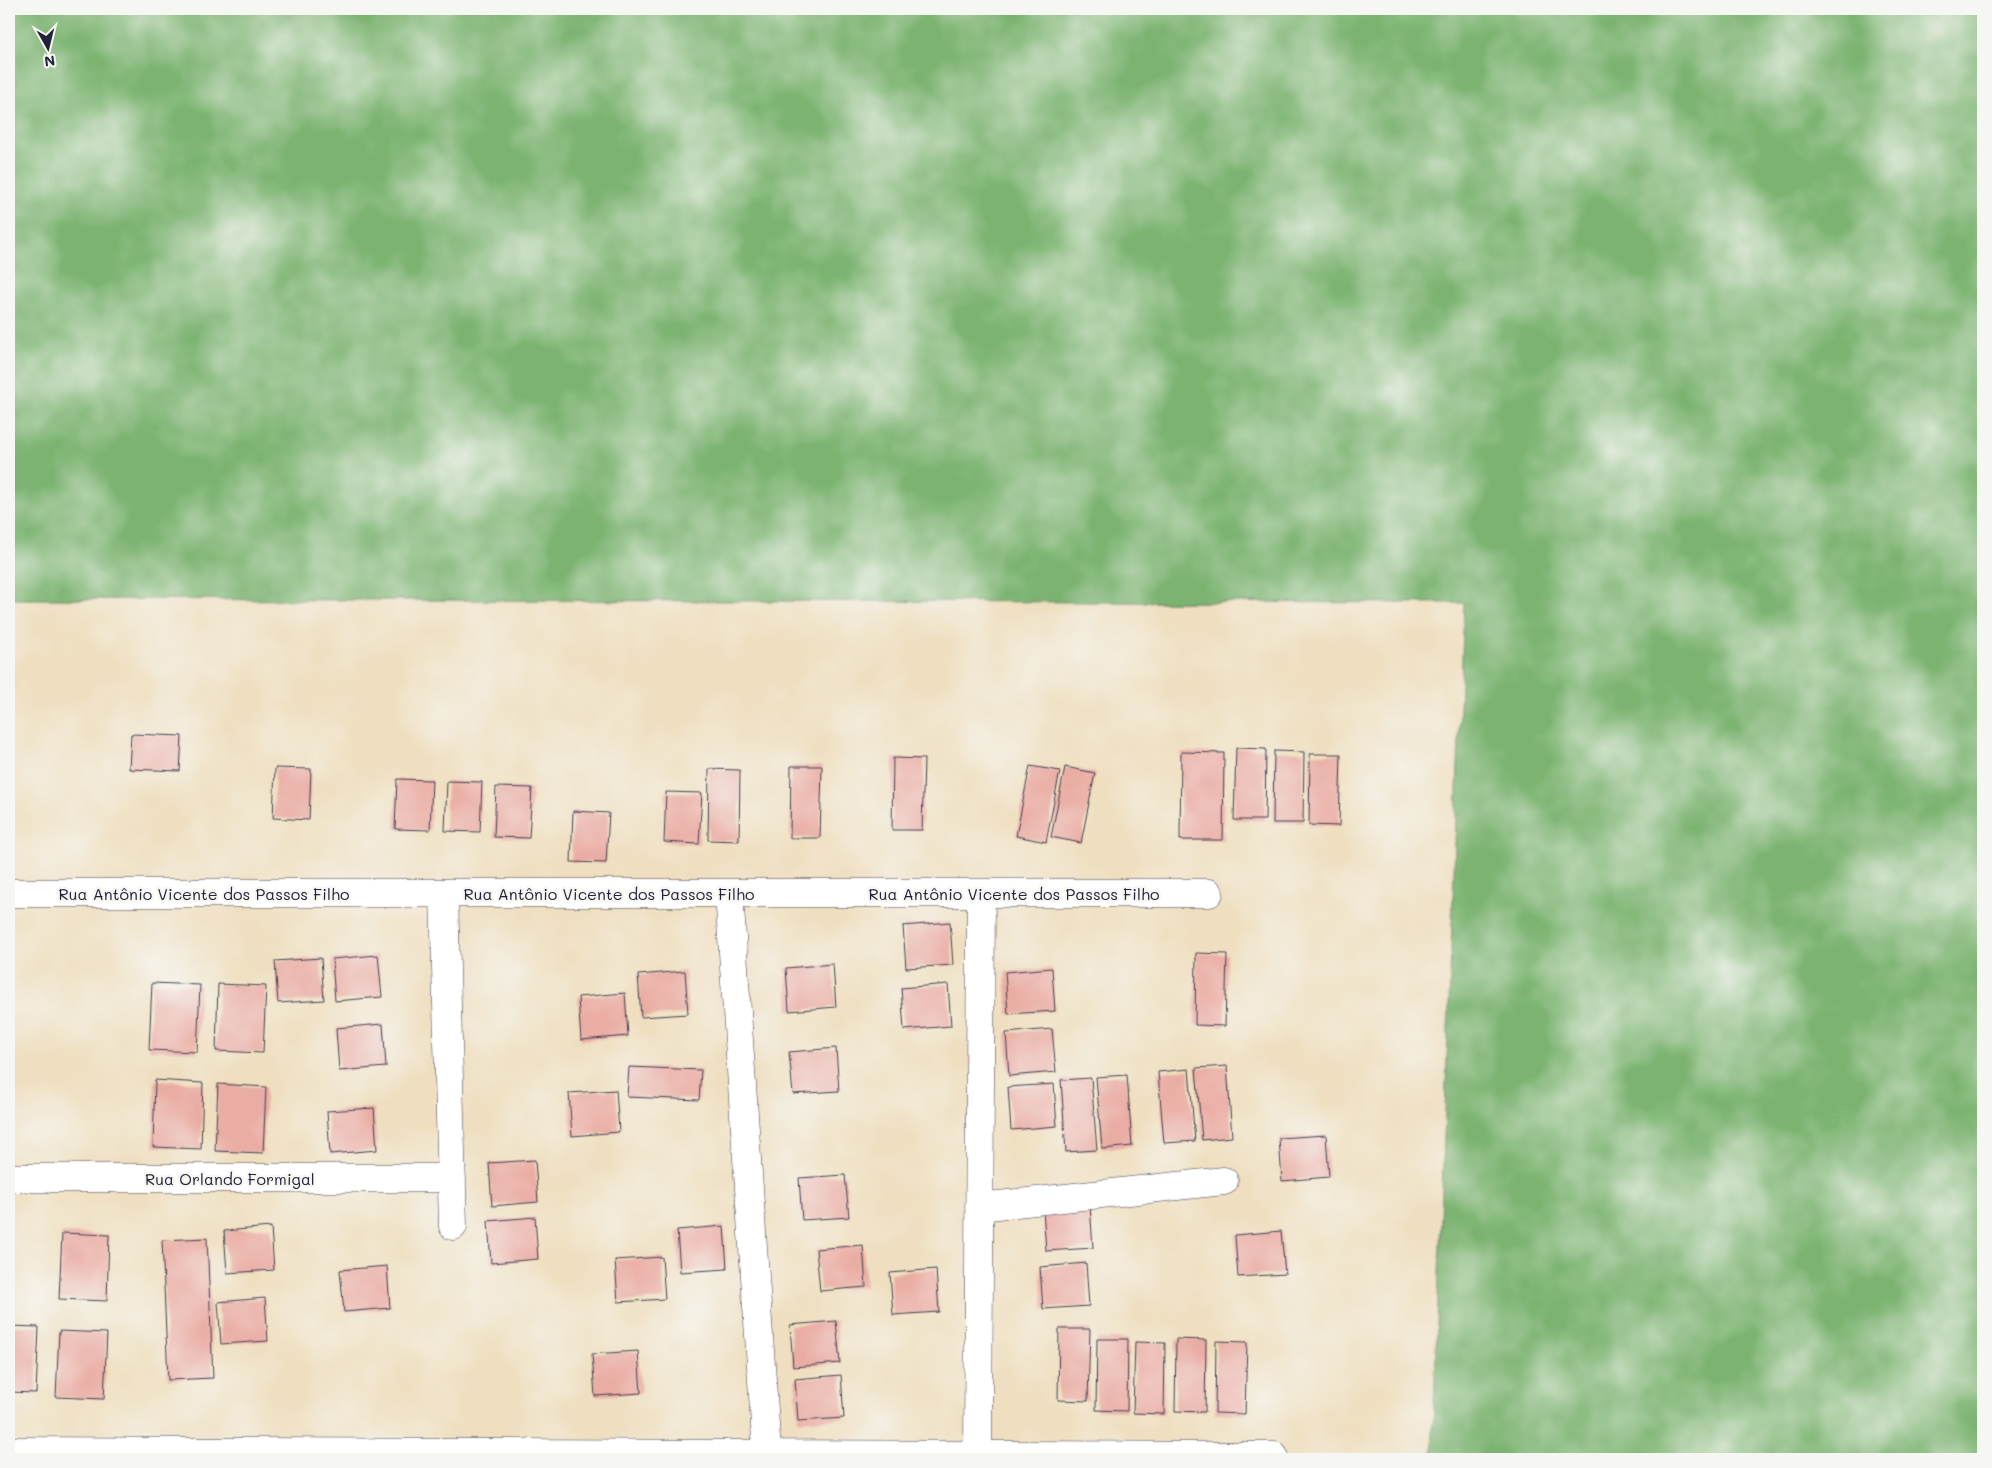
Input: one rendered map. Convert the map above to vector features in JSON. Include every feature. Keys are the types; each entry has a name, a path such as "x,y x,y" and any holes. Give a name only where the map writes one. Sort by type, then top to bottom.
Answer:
{"street":[{"name":"Rua Antônio Vicente dos Passos Filho","path":"9,893 1209,893"},
{"path":"444,893 453,1226"},
{"path":"729,893 767,1454"},
{"path":"978,1454 981,894"},
{"name":"Rua Orlando Formigal","path":"9,1178 452,1178"},
{"path":"979,1207 1224,1181"},
{"path":"9,1451 1274,1456"}],"green space":[{"path":"9,9 1983,9 1983,1459 1432,1459 1464,603 9,599"}],"building":[{"path":"131,734 182,736 180,771 129,769"},
{"path":"1236,748 1266,749 1265,820 1234,820"},
{"path":"1274,751 1304,752 1303,823 1273,823"},
{"path":"1181,752 1224,753 1223,840 1180,840"},
{"path":"1310,754 1341,754 1339,826 1309,825"},
{"path":"893,758 924,759 922,830 892,830"},
{"path":"791,766 822,766 820,838 790,838"},
{"path":"1030,766 1060,771 1046,842 1016,836"},
{"path":"1065,767 1095,773 1081,843 1051,837"},
{"path":"275,768 311,769 309,820 273,818"},
{"path":"709,769 740,770 739,841 708,840"},
{"path":"397,779 432,780 430,830 395,829"},
{"path":"447,781 482,782 480,832 445,831"},
{"path":"496,787 532,788 529,838 494,837"},
{"path":"666,792 702,793 699,844 664,842"},
{"path":"573,811 609,813 606,863 571,862"},
{"path":"950,922 953,965 906,968 903,926"},
{"path":"1196,953 1227,954 1225,1026 1195,1025"},
{"path":"378,955 382,997 335,1001 332,959"},
{"path":"321,958 324,1000 278,1003 275,961"},
{"path":"833,964 836,1007 789,1011 786,968"},
{"path":"1052,968 1055,1011 1008,1014 1005,972"},
{"path":"685,971 688,1014 641,1017 638,975"},
{"path":"152,983 200,985 197,1052 149,1050"},
{"path":"218,984 266,986 263,1053 216,1051"},
{"path":"948,984 951,1026 904,1030 901,988"},
{"path":"625,993 628,1036 581,1040 578,997"},
{"path":"383,1024 386,1067 339,1071 336,1028"},
{"path":"1052,1029 1056,1072 1009,1076 1006,1033"},
{"path":"836,1048 839,1091 793,1094 789,1052"},
{"path":"1227,1066 1232,1137 1202,1140 1196,1068"},
{"path":"629,1067 701,1070 699,1100 627,1097"},
{"path":"1189,1069 1195,1141 1164,1143 1158,1072"},
{"path":"1127,1075 1132,1146 1102,1149 1096,1077"},
{"path":"1091,1078 1097,1150 1066,1152 1061,1080"},
{"path":"155,1080 203,1083 201,1149 153,1147"},
{"path":"218,1084 266,1087 263,1153 215,1151"},
{"path":"1054,1084 1057,1126 1011,1130 1008,1087"},
{"path":"616,1090 619,1132 572,1136 569,1093"},
{"path":"374,1108 377,1150 330,1154 327,1111"},
{"path":"1326,1135 1329,1177 1282,1181 1279,1138"},
{"path":"535,1160 538,1202 492,1206 489,1163"},
{"path":"845,1175 849,1217 802,1220 799,1178"},
{"path":"1090,1205 1093,1248 1046,1251 1043,1209"},
{"path":"535,1217 538,1259 491,1263 488,1221"},
{"path":"724,1226 727,1269 680,1272 677,1230"},
{"path":"271,1227 274,1270 227,1273 224,1231"},
{"path":"1281,1231 1285,1274 1238,1277 1235,1235"},
{"path":"62,1233 109,1235 107,1301 59,1299"},
{"path":"207,1238 213,1378 168,1380 162,1240"},
{"path":"863,1245 866,1287 820,1291 816,1249"},
{"path":"662,1257 665,1299 618,1302 615,1260"},
{"path":"1086,1263 1089,1306 1043,1309 1040,1267"},
{"path":"387,1266 390,1308 344,1312 340,1270"},
{"path":"936,1269 939,1312 893,1315 890,1273"},
{"path":"265,1298 268,1341 221,1344 218,1302"},
{"path":"836,1321 840,1363 793,1367 790,1325"},
{"path":"9,1326 39,1327 36,1393 9,1392"},
{"path":"1059,1329 1090,1329 1088,1401 1058,1400"},
{"path":"59,1331 107,1333 104,1399 56,1397"},
{"path":"1097,1339 1128,1339 1127,1411 1096,1410"},
{"path":"1176,1339 1206,1340 1205,1412 1175,1411"},
{"path":"1216,1341 1247,1342 1245,1414 1215,1413"},
{"path":"1135,1342 1165,1343 1164,1414 1133,1413"},
{"path":"638,1351 641,1393 595,1396 592,1354"},
{"path":"841,1375 844,1418 798,1421 795,1379"}]}
